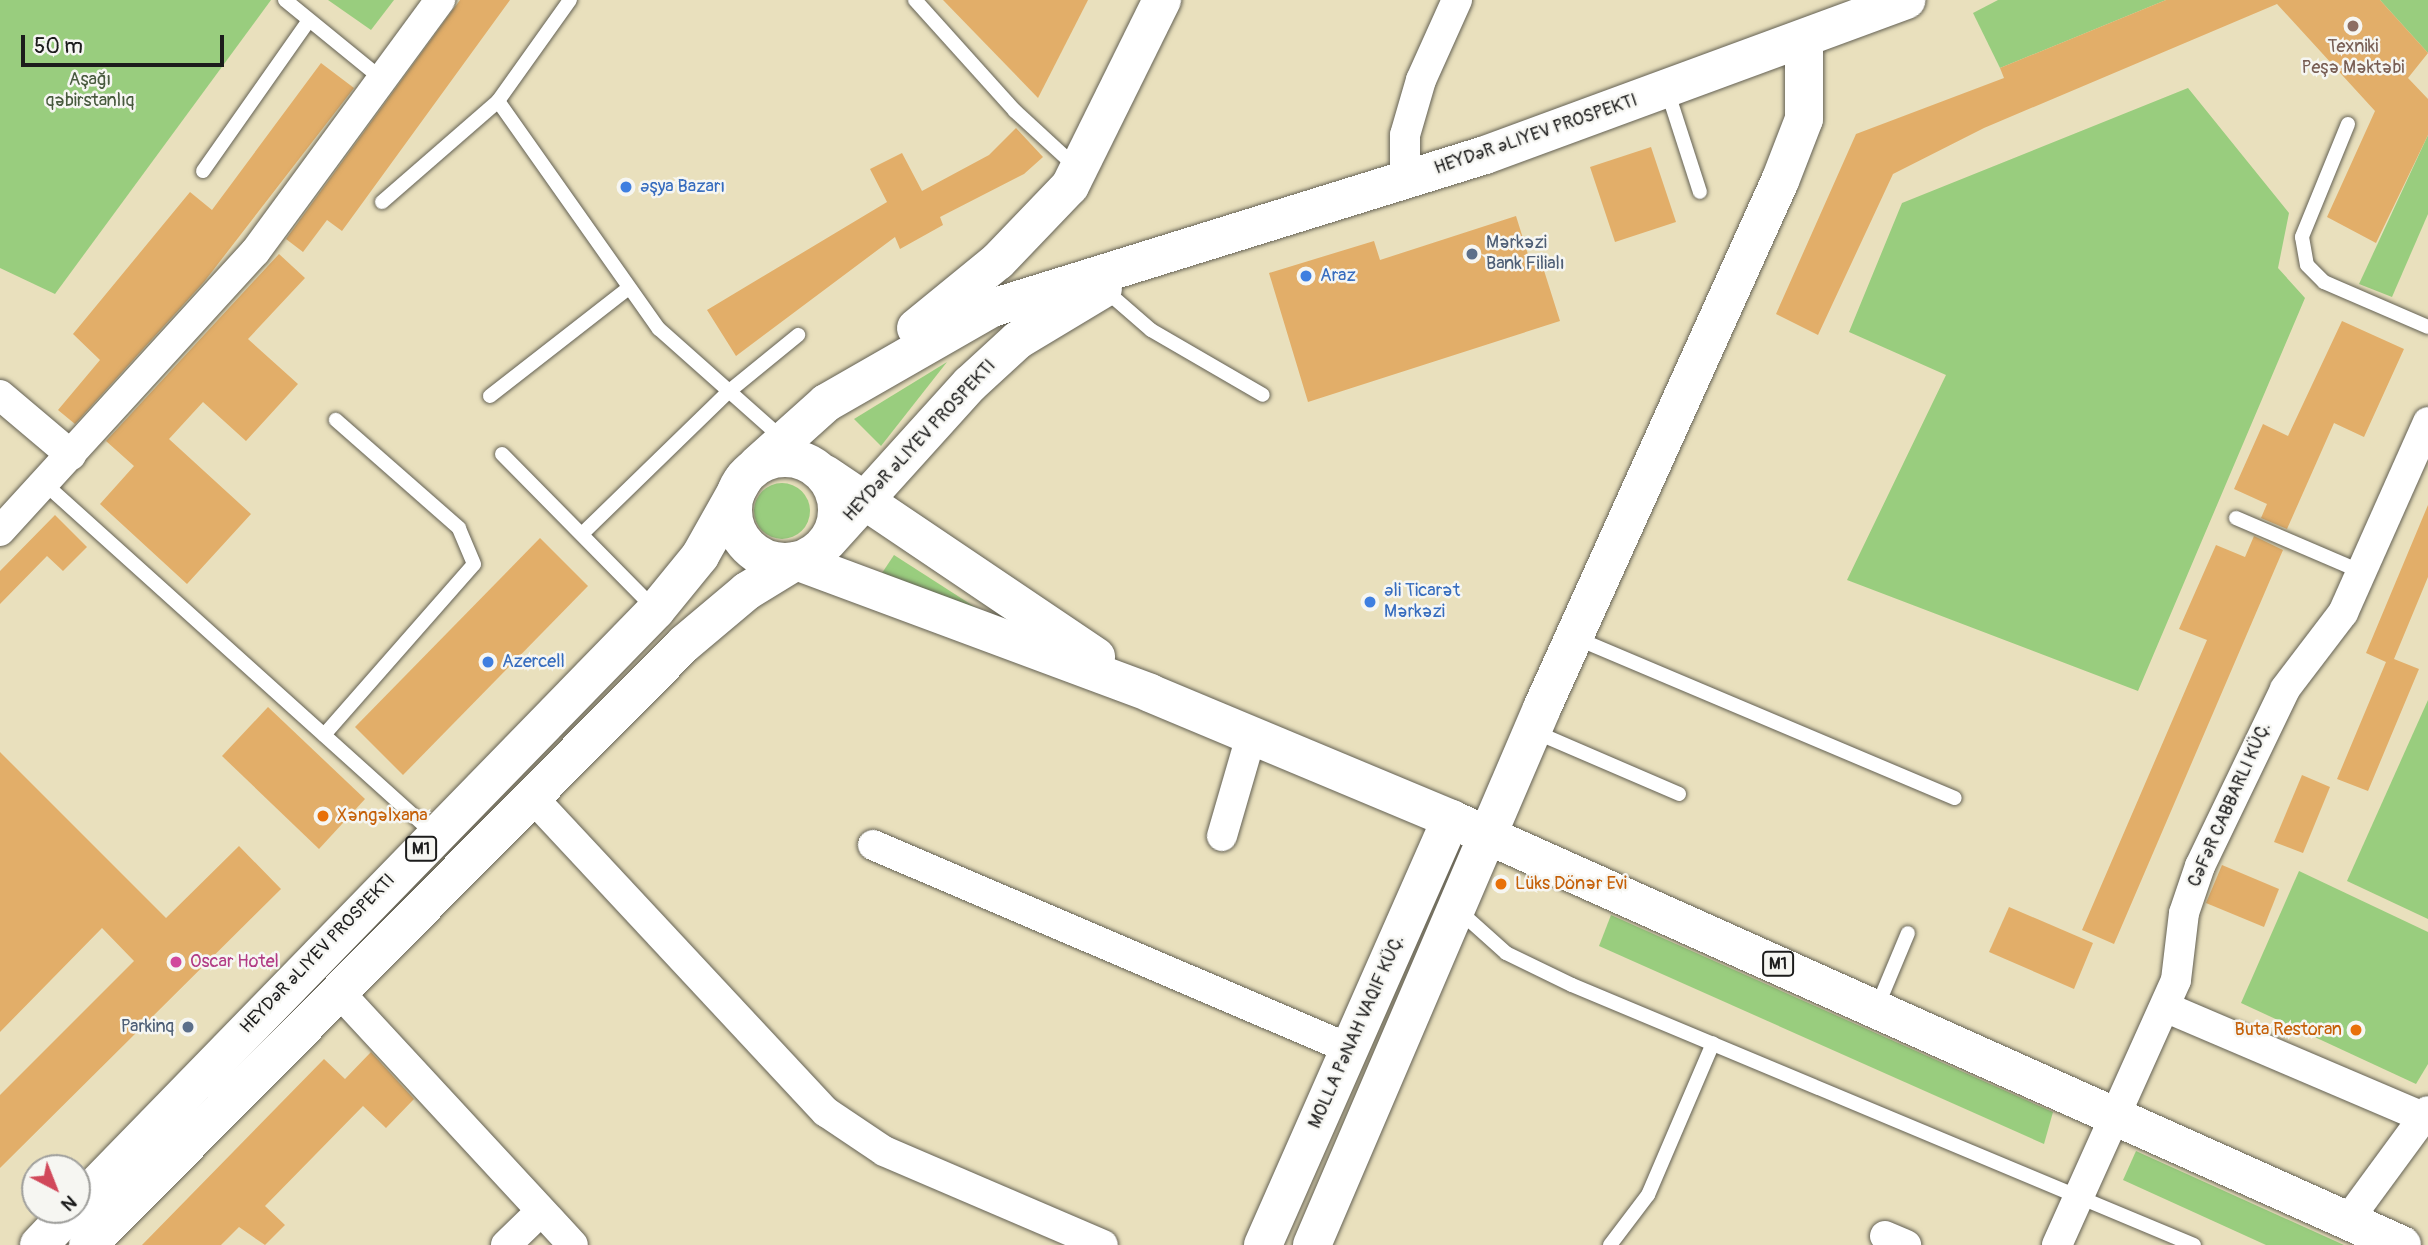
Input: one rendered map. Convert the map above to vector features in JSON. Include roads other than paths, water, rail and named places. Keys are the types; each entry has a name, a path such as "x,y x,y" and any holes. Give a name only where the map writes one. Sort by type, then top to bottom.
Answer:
{"main road":[{"path":"826,403 998,261 1080,171 1162,0"},
{"name":"HEYDƏR ƏLIYEV PROSPEKTI","path":"91,1190 435,834 656,610 700,556 783,464 826,403 992,307 1162,260 1405,179 1804,42 1906,0"},
{"name":"MOLLA PƏNAH VAQIF KÜÇ.","path":"1264,1245 1350,1049 1437,900 1490,836 1532,731 1780,181 1804,119 1804,42"},
{"name":"HEYDƏR ƏLIYEV PROSPEKTI","path":"88,1245 337,990 693,637 747,591 811,552 863,502 1018,340 1104,289 1162,260"},
{"path":"783,464 863,502 1150,693"},
{"path":"783,464 838,508 811,552"},
{"path":"783,464 733,512 736,530 760,556 811,552 1150,693"},
{"name":"M1","path":"1150,693 1490,836 2402,1245"},
{"name":"MOLLA PƏNAH VAQIF KÜÇ.","path":"1312,1245 1437,900 1451,819"},
{"path":"38,1245 58,1224"}],"street":[{"path":"0,531 255,253 440,0"},
{"path":"1405,179 1405,135 1418,91 1457,0"},
{"path":"0,395 71,455"},
{"path":"2057,1245 2165,1007 2200,866 2274,709 2343,613 2428,422"},
{"path":"1222,836 1251,736"},
{"path":"532,797 827,1112 884,1151 1102,1245"},
{"path":"873,845 1350,1049"},
{"path":"337,990 573,1245"},
{"path":"2165,1007 2427,1116 2348,1220"},
{"path":"506,1245 540,1212"}],"lane":[{"path":"285,0 382,79"},
{"path":"383,202 498,101 570,0"},
{"path":"915,0 1015,111 1080,171"},
{"path":"204,171 309,20"},
{"path":"1667,90 1700,192"},
{"path":"498,101 626,290 727,393 783,464"},
{"path":"2348,124 2302,237 2307,265 2324,282 2428,327"},
{"path":"1104,289 1151,330 1264,395"},
{"path":"490,396 626,290"},
{"path":"582,534 727,393 798,335"},
{"path":"324,735 474,564 459,528 336,419"},
{"path":"502,454 656,610"},
{"path":"44,483 435,834"},
{"path":"2236,518 2362,572"},
{"path":"1574,638 1955,798"},
{"path":"1532,731 1679,794"},
{"path":"1437,900 1506,953 2194,1245"},
{"path":"1876,1008 1908,933"},
{"path":"1610,1245 1648,1195 1713,1043"}],"place":[{"name":"Texniki Peşə Məktəbi","path":"2353,26"},
{"name":"Əşya Bazarı","path":"626,187"},
{"name":"Mərkəzi Bank Filialı","path":"1472,254"},
{"name":"Araz","path":"1306,276"},
{"name":"Əli Ticarət Mərkəzi","path":"1370,602"},
{"name":"Azercell","path":"488,662"},
{"name":"Xəngəlxana","path":"323,816"},
{"name":"Lüks Dönər Evi","path":"1501,884"},
{"name":"Oscar Hotel","path":"176,962"},
{"name":"Parkinq","path":"188,1027"},
{"name":"Buta Restoran","path":"2356,1030"}],"park label":[{"name":"Aşağı qəbirstanlıq","path":"90,91"}]}
